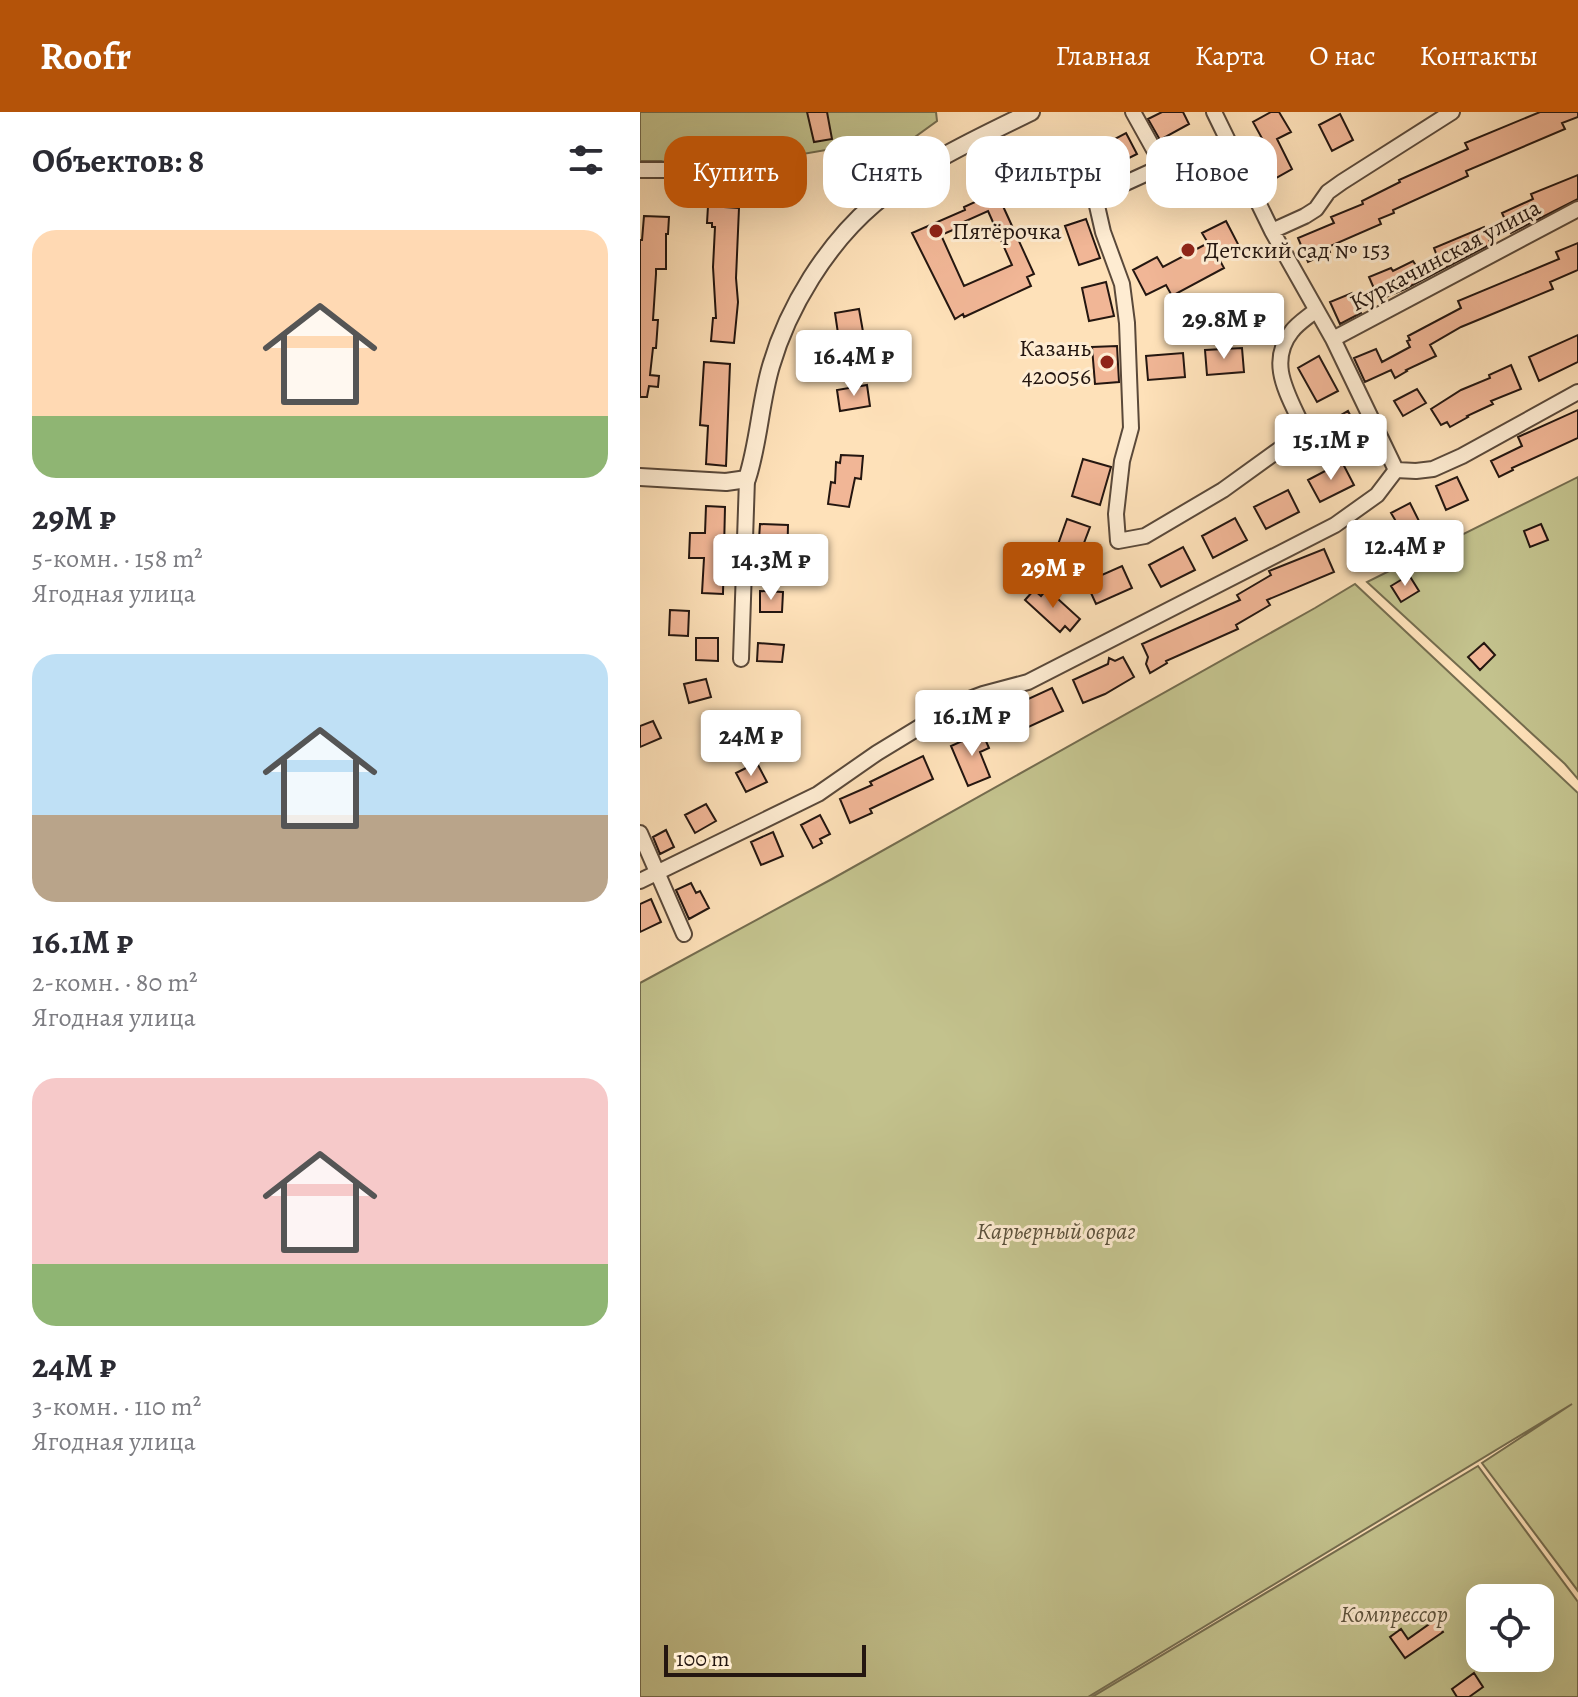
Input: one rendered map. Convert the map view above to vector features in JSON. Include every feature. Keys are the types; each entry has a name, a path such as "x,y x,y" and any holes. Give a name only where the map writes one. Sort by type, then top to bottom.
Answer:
{"street":[{"path":"741,659 747,479 771,366 798,298 828,254 874,203 904,180 1031,112"},
{"path":"1133,112 1163,166 1095,197 1103,232 1122,284 1128,338 1131,428 1122,461 1116,514 1118,541 1145,536 1223,490 1291,441 1300,421 1286,391 1280,366 1281,349 1293,330 1316,310"},
{"path":"1214,112 1272,231 1333,339 1396,470"},
{"path":"1272,231 1316,209 1328,192 1342,182 1452,112"},
{"path":"640,170 664,170"},
{"name":"Куркачинская улица","path":"1333,339 1578,209"},
{"path":"1396,470 1433,469 1578,392"},
{"path":"640,881 818,794 877,753 959,703 1028,682 1335,525 1377,495 1396,470"},
{"path":"640,477 726,482 747,479"},
{"path":"640,833 684,934"}],"green space":[{"path":"640,112 936,112 937,121 916,136 823,136 823,150 807,153 807,136 664,136 664,162 640,161"},
{"path":"1578,477 1578,779 1367,582"},
{"name":"Карьерный овраг","path":"1355,584 1578,793 1578,1591 1482,1463 1572,1404 1088,1697 640,1697 640,983 832,879"},
{"name":"Компрессор","path":"1478,1466 1578,1602 1578,1697 1092,1697"}],"building":[{"path":"807,112 827,112 831,136 823,136 823,140 814,142"},
{"path":"1162,112 1183,112 1189,124 1167,136 1158,136 1148,119"},
{"path":"1271,112 1279,112 1291,132 1277,139 1277,136 1261,136 1253,122"},
{"path":"1540,112 1578,112 1578,117 1562,123 1565,129 1466,171 1468,176 1393,210 1394,213 1379,219 1381,224 1328,247 1330,252 1308,262 1298,238 1334,223 1331,217 1363,204 1362,201 1399,180 1468,149 1465,143"},
{"path":"1340,114 1353,140 1332,151 1319,125"},
{"path":"1277,139 1292,169 1277,177"},
{"path":"1130,141 1137,154 1130,158"},
{"path":"1578,175 1578,199 1511,233 1502,213 1533,199 1531,194"},
{"path":"966,206 1004,208 1034,274 1027,277 1031,286 955,319 912,233 965,210","holes":["988,211 1012,265 964,286 941,235"]},
{"path":"708,208 739,208 738,302 734,343 711,341 713,318 716,318 713,267 715,227 707,223"},
{"path":"644,216 669,217 666,269 656,269 653,320 658,320 650,375 659,376 658,387 649,386 647,397 640,397 640,240"},
{"path":"1086,219 1100,258 1079,265 1065,226"},
{"path":"1226,221 1239,246 1218,257 1224,268 1172,296 1166,285 1146,295 1133,270 1157,257 1163,267 1208,243 1202,233"},
{"path":"1484,227 1491,244 1379,300 1369,277 1391,268 1393,271 1413,261 1417,267 1437,256 1434,248"},
{"path":"1578,243 1578,270 1550,282 1553,289 1461,327 1430,345 1436,356 1395,378 1391,370 1365,382 1354,358 1376,349 1382,362 1410,347 1408,336 1461,308 1458,301 1559,259 1556,252"},
{"path":"1106,282 1114,316 1089,321 1082,288"},
{"path":"1352,293 1361,313 1340,324 1330,302"},
{"path":"859,309 865,343 840,347 835,313"},
{"path":"1578,335 1578,362 1539,381 1529,357"},
{"path":"1117,346 1119,382 1095,384 1092,347"},
{"path":"1242,348 1244,372 1207,375 1205,350"},
{"path":"1183,353 1185,377 1148,380 1146,356"},
{"path":"840,355 841,376 813,377 812,356"},
{"path":"1319,356 1338,391 1317,402 1298,368"},
{"path":"704,362 730,364 726,466 706,464 708,426 700,425"},
{"path":"1511,365 1521,389 1491,401 1493,404 1450,427 1447,422 1441,425 1431,409"},
{"path":"867,385 870,406 840,411 837,390"},
{"path":"1417,389 1426,403 1403,416 1394,401"},
{"path":"1578,410 1578,438 1499,477 1491,461 1522,446 1518,437"},
{"path":"1348,411 1363,439 1342,449 1327,423"},
{"path":"841,455 863,456 861,479 855,478 849,507 828,504 831,482 835,483 836,462 840,463"},
{"path":"1083,459 1111,467 1100,505 1072,496"},
{"path":"1342,462 1354,485 1320,502 1308,480"},
{"path":"1457,477 1468,500 1446,510 1436,486"},
{"path":"1288,490 1299,512 1266,529 1254,507"},
{"path":"1410,503 1419,521 1401,530 1391,513"},
{"path":"706,506 725,507 723,594 702,593 704,558 689,558 690,533 705,533"},
{"path":"1235,518 1247,540 1213,558 1202,536"},
{"path":"1067,519 1090,527 1076,564 1054,556"},
{"path":"1373,523 1383,546 1361,556 1351,532"},
{"path":"760,524 788,525 787,568 760,566"},
{"path":"1541,524 1548,540 1530,547 1524,531"},
{"path":"1183,547 1195,570 1161,587 1149,565"},
{"path":"1324,549 1334,572 1267,600 1270,605 1236,625 1238,629 1166,661 1150,673 1142,644 1240,600 1237,595 1271,575 1269,571"},
{"path":"1122,566 1132,588 1096,604 1086,582"},
{"path":"1409,575 1419,591 1401,602 1391,586"},
{"path":"1047,589 1080,619 1070,631 1065,626 1060,632 1025,600 1034,590 1041,596"},
{"path":"760,591 783,592 782,612 760,612"},
{"path":"670,610 689,611 688,636 669,635"},
{"path":"696,638 718,638 718,661 696,660"},
{"path":"758,643 784,645 782,662 757,661"},
{"path":"1484,643 1495,655 1480,670 1468,657"},
{"path":"1123,657 1134,677 1083,703 1073,680 1108,664 1109,658 1115,661"},
{"path":"706,679 711,697 689,703 684,684"},
{"path":"1052,688 1063,711 1022,730 1011,707"},
{"path":"653,721 661,738 640,747 640,726"},
{"path":"982,732 989,748 980,752 990,777 968,786 951,746"},
{"path":"923,756 933,779 870,809 872,813 850,823 840,799"},
{"path":"752,765 753,768 758,765 767,782 746,792 736,773"},
{"path":"706,804 716,821 695,833 685,815"},
{"path":"820,815 830,834 820,839 822,843 813,848 801,825"},
{"path":"666,830 674,847 660,854 653,837"},
{"path":"773,832 783,856 761,865 751,842"},
{"path":"691,883 696,893 700,891 709,908 689,919 676,890"},
{"path":"651,899 661,922 640,932 640,904"},
{"path":"1435,1620 1443,1632 1405,1658 1390,1637 1401,1629 1408,1639"},
{"path":"1474,1673 1483,1687 1469,1697 1457,1697 1452,1689"}],"place":[{"name":"Пятёрочка","path":"936,231"},
{"name":"Детский сад № 153","path":"1188,250"},
{"name":"Казань 420056","path":"1107,362"}]}
